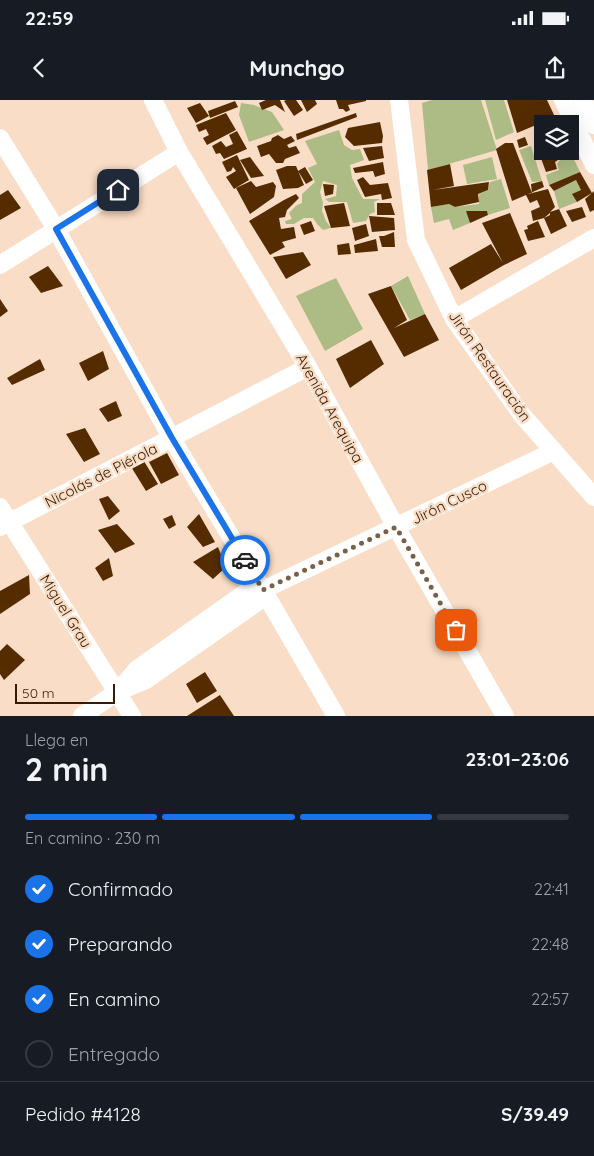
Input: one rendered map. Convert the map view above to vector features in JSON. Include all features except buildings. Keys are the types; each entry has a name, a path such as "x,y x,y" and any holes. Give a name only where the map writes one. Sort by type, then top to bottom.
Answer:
{"street":[{"name":"Avenida Arequipa","path":"153,100 180,152 308,367 396,527 505,716"},
{"name":"Jirón Restauración","path":"399,100 416,240 454,319 522,414 594,497"},
{"path":"563,100 594,165"},
{"path":"583,100 594,125"},
{"path":"0,138 56,229 172,438 336,716"},
{"path":"0,265 180,152"},
{"path":"454,319 594,238"},
{"name":"Nicolás de Piérola","path":"3,518 172,438 308,367"},
{"name":"Jirón Cusco","path":"82,716 117,692 137,669 263,590 554,451"},
{"name":"Miguel Grau","path":"3,518 132,716"}],"green space":[{"path":"432,100 481,100 497,150 428,170 422,103"},
{"path":"485,100 504,100 514,132 496,140"},
{"path":"241,103 254,105 272,112 284,130 249,142 239,115"},
{"path":"339,130 344,145 352,150 360,149 364,160 350,165 352,178 363,199 380,199 374,202 375,212 370,214 366,221 353,223 347,202 329,202 325,199 336,196 337,185 323,181 320,192 323,203 322,211 331,228 323,230 313,218 304,218 294,224 286,224 285,221 292,219 289,213 302,203 302,194 315,182 308,168 317,164 305,141"},
{"path":"531,146 542,181 532,182 519,150"},
{"path":"492,157 497,179 467,184 463,165"},
{"path":"560,160 574,160 580,172 549,185 546,175 559,170 557,164"},
{"path":"501,179 510,208 488,215 487,211 466,211 470,223 453,230 449,219 434,223 431,207 449,204 455,207 479,204 479,194 488,190 490,182"},
{"path":"576,180 581,190 573,194 577,202 559,209 554,191"},
{"path":"408,276 425,314 410,320 391,286"},
{"path":"336,278 363,329 325,351 296,296"}],"way so far":[{"path":"245,560 263,590 396,527 456,630"}],"route":[{"path":"118,190 56,229 172,438 245,560"}]}
